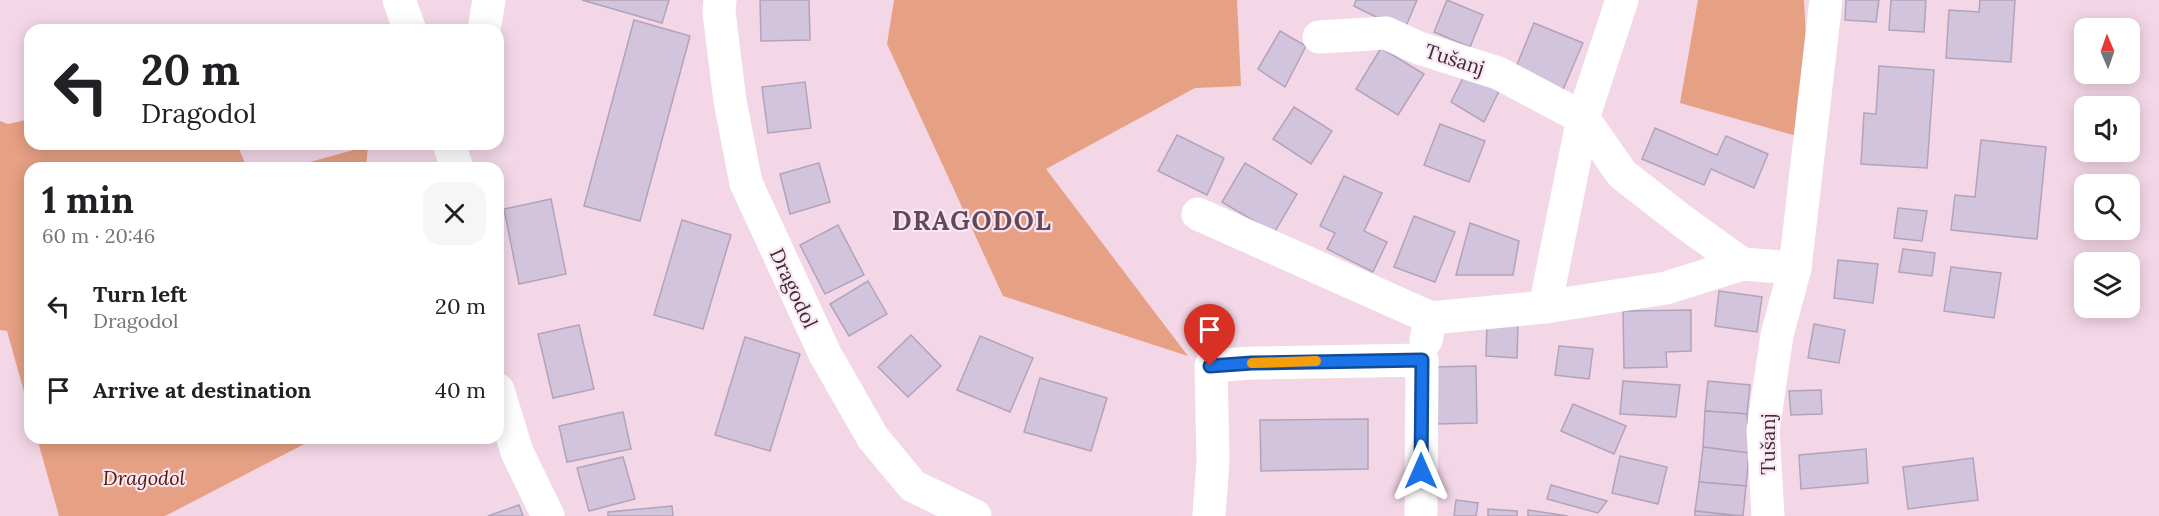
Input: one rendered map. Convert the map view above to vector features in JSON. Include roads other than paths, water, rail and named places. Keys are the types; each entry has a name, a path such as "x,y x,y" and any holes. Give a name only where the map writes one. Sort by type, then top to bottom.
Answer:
{"street":[{"path":"399,0 408,24"},
{"path":"485,24 489,0"},
{"name":"Dragodol","path":"720,0 719,12 730,101 746,183 825,354 873,438 913,486 975,516"},
{"path":"1545,307 1583,118 1622,0"},
{"name":"Tušanj","path":"1768,516 1763,430 1777,335 1795,268 1826,0"},
{"name":"Tušanj","path":"1319,37 1386,33 1419,48 1498,73 1583,118 1622,174 1684,223 1742,264"},
{"path":"1198,214 1431,318 1545,307 1666,288 1742,264 1795,268"},
{"path":"1421,516 1422,360 1431,318"},
{"path":"1209,516 1213,461 1210,366 1252,363 1422,360"},
{"path":"504,410 517,452 548,516"}],"district":[{"name":"DRAGODOL","path":"972,220"}]}
